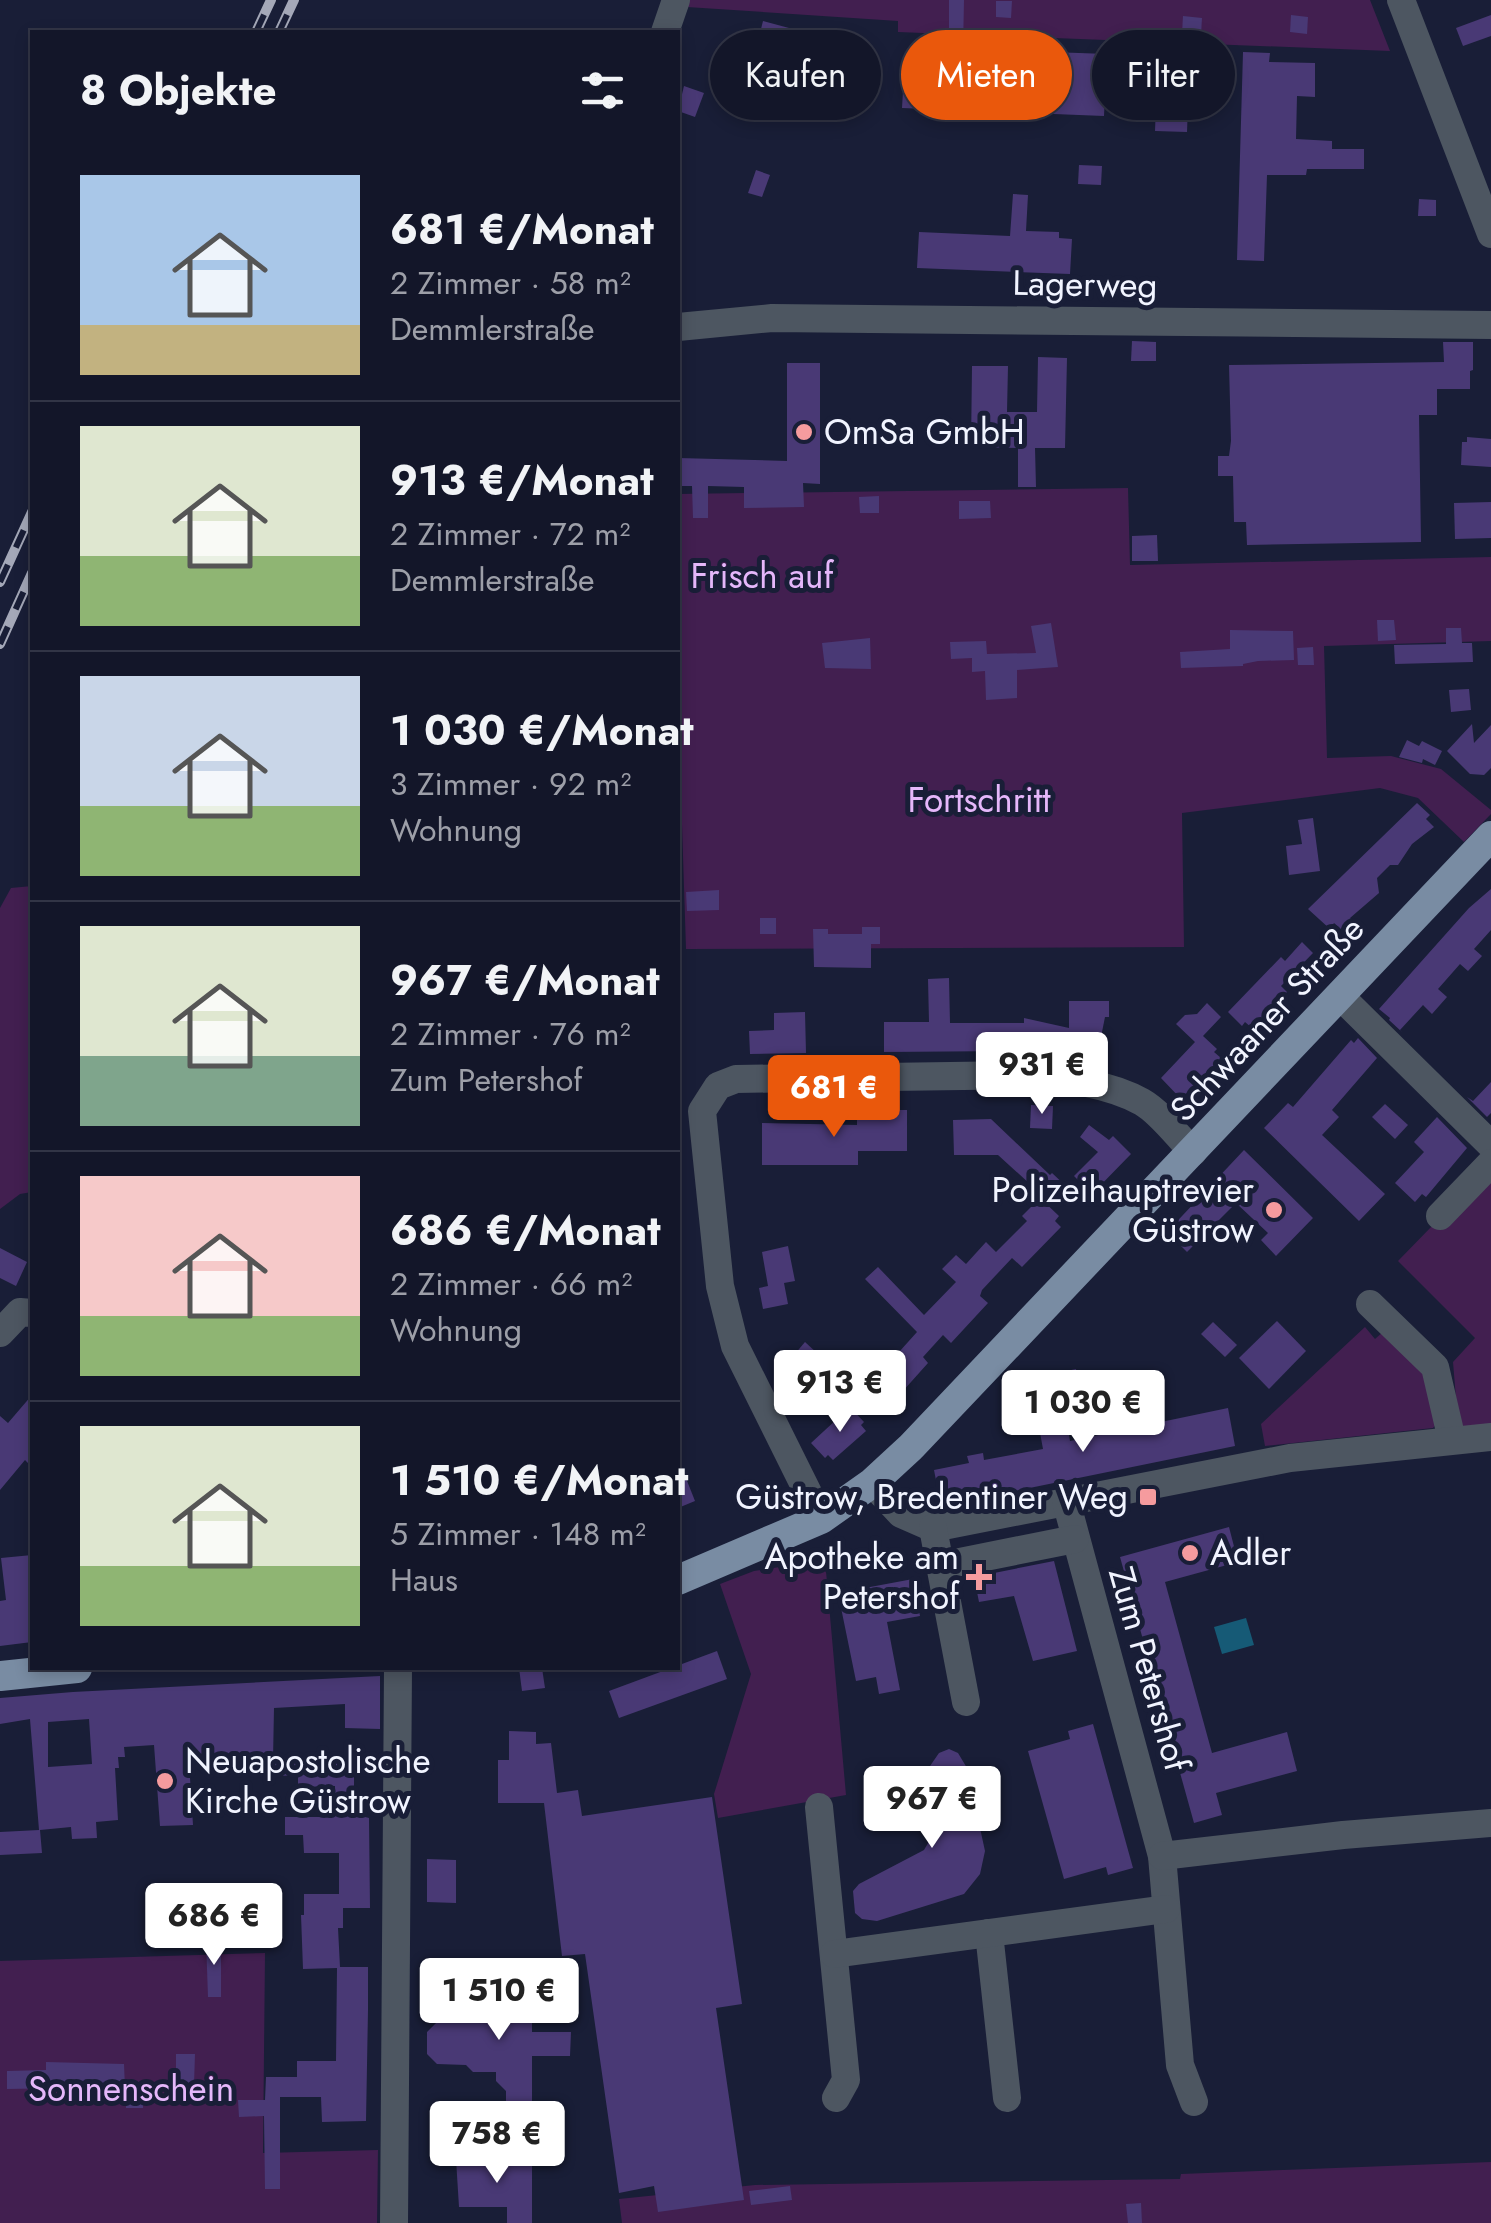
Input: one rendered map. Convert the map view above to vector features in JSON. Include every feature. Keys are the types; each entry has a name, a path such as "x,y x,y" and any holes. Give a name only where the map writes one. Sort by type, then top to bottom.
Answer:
{"main road":[{"name":"Schwaaner Straße","path":"680,1579 821,1519 912,1447 1491,836"},
{"path":"0,1676 58,1670"}],"street":[{"path":"665,30 676,0"},
{"path":"1401,0 1491,234"},
{"name":"Lagerweg","path":"680,326 772,318 1491,325"},
{"path":"1340,996 1491,1144"},
{"path":"821,1519 735,1346 720,1286 702,1111 718,1086 736,1079 1027,1075 1058,1078 1107,1088 1144,1104 1193,1152"},
{"path":"1440,1216 1491,1164"},
{"path":"1370,1304 1435,1367 1452,1440"},
{"path":"0,1333 20,1312 30,1313"},
{"path":"872,1482 901,1514 934,1528 1274,1461 1491,1438"},
{"name":"Zum Petershof","path":"1066,1502 1162,1856 1180,2065 1194,2102"},
{"path":"934,1528 966,1702"},
{"path":"940,1566 1074,1539"},
{"path":"394,2223 398,1670"},
{"path":"819,1807 846,2080 836,2098"},
{"path":"1162,1856 1343,1835 1491,1824"},
{"path":"834,1954 1166,1909"},
{"path":"989,1932 1007,2098"}],"green space":[{"path":"689,0 1370,0 1390,51 1235,45 1235,30 1092,30 1092,39 1072,39 1072,30 898,32 898,21 687,7"},
{"name":"Fortschritt","path":"1128,488 1130,565 1491,557 1491,641 1324,646 1327,758 1391,756 1441,769 1491,814 1464,842 1418,798 1380,788 1182,813 1184,947 686,949 680,824 680,494"},
{"path":"30,886 30,1192 20,1194 0,1209 0,908 11,888"},
{"path":"1491,1175 1491,1425 1463,1428 1458,1422 1453,1362 1475,1338 1398,1261"},
{"path":"1365,1327 1375,1339 1384,1331 1428,1374 1439,1421 1433,1428 1265,1446 1261,1424"},
{"path":"825,1560 846,1795 718,1818 714,1794 751,1674 720,1584 754,1571"},
{"name":"Sonnenschein","path":"265,1953 263,2153 378,2150 377,2223 0,2223 0,1961"},
{"path":"1491,2162 1491,2223 622,2223 619,2199 755,2185 1180,2179 1181,2174"}],"water":[{"path":"1246,1618 1254,1645 1222,1654 1214,1627"}],"building":[{"path":"949,0 964,0 963,30 949,30"},
{"path":"996,1 1012,1 1011,18 996,17"},
{"path":"1291,15 1308,17 1307,34 1290,32"},
{"path":"1491,15 1491,36 1463,46 1456,28"},
{"path":"1183,16 1202,18 1201,30 1182,30"},
{"path":"763,21 789,28 789,30 761,30"},
{"path":"1243,52 1270,53 1269,62 1315,63 1315,97 1297,96 1296,139 1332,141 1332,149 1364,149 1364,169 1307,169 1306,175 1267,175 1264,261 1237,260"},
{"path":"1072,53 1092,53 1092,116 1072,115"},
{"path":"684,86 704,93 695,117 680,112"},
{"path":"1155,120 1187,120 1187,132 1155,131"},
{"path":"1079,165 1102,166 1101,185 1078,184"},
{"path":"756,170 770,175 762,197 748,193"},
{"path":"1013,194 1028,195 1026,231 1059,232 1059,238 1072,239 1070,274 917,268 919,232 1010,236"},
{"path":"1419,199 1436,200 1436,216 1418,216"},
{"path":"1132,341 1156,342 1156,361 1131,361"},
{"path":"1443,342 1473,342 1473,370 1470,389 1437,389 1437,415 1419,415 1421,542 1247,545 1246,522 1234,522 1233,476 1218,476 1218,456 1229,456 1231,441 1229,365 1444,362"},
{"path":"1038,357 1067,358 1065,448 1035,448 1036,487 1018,487 1018,448 971,447 972,366 1008,366 1007,412 1037,412"},
{"path":"787,363 820,363 820,484 803,483 804,507 744,508 744,487 708,486 708,518 693,518 692,486 680,486 680,458 787,461"},
{"path":"1467,437 1491,439 1491,467 1461,465 1462,442 1467,442"},
{"path":"879,496 879,513 860,513 859,497"},
{"path":"959,501 990,501 991,518 959,519"},
{"path":"1491,502 1491,538 1455,539 1454,503"},
{"path":"1157,535 1158,561 1132,561 1132,536"},
{"path":"1377,620 1394,620 1396,640 1378,641"},
{"path":"1051,623 1058,667 1017,670 1017,698 986,700 985,671 972,672 972,658 951,659 950,642 986,641 987,654 1036,653 1031,626"},
{"path":"1446,628 1461,628 1462,643 1472,643 1473,662 1395,664 1394,645 1446,644"},
{"path":"1230,630 1293,631 1294,660 1181,668 1180,652 1230,649"},
{"path":"870,638 871,669 825,668 822,643"},
{"path":"1313,647 1314,665 1298,665 1297,648"},
{"path":"1469,689 1471,710 1451,712 1449,690"},
{"path":"1472,724 1474,743 1491,725 1491,768 1484,775 1470,774 1447,751"},
{"path":"1407,740 1419,746 1422,741 1442,751 1435,765 1423,759 1422,763 1399,757"},
{"path":"1417,803 1430,815 1426,819 1434,827 1412,844 1398,865 1390,865 1377,878 1379,893 1350,918 1353,921 1343,931 1334,923 1330,929 1308,909"},
{"path":"1313,818 1320,871 1289,875 1286,846 1302,844 1298,820"},
{"path":"1491,889 1491,930 1474,949 1482,956 1468,971 1460,964 1438,989 1447,997 1432,1014 1423,1005 1402,1032 1389,1020 1390,1018 1379,1009 1469,908"},
{"path":"719,890 719,910 687,911 686,892"},
{"path":"760,918 776,918 776,934 760,934"},
{"path":"862,927 880,927 880,944 871,944 871,968 814,967 813,929 828,929 828,934 862,934"},
{"path":"1302,942 1313,953 1281,986 1287,992 1252,1028 1245,1022 1242,1026 1228,1012 1281,957 1285,961"},
{"path":"949,978 950,1023 1024,1023 1024,1018 1069,1028 1069,1001 1109,1001 1109,1017 1105,1017 1096,1062 1012,1045 1012,1051 884,1052 884,1022 929,1022 928,979"},
{"path":"1207,1003 1221,1017 1203,1036 1221,1058 1181,1099 1161,1078 1195,1042 1176,1024 1185,1015 1197,1014"},
{"path":"805,1012 806,1053 750,1054 749,1031 774,1030 774,1013"},
{"path":"1358,1038 1377,1058 1332,1110 1339,1117 1322,1135 1385,1194 1359,1221 1264,1128 1288,1103 1293,1107 1351,1040 1354,1043"},
{"path":"1491,1082 1491,1113 1487,1117 1467,1097 1473,1101"},
{"path":"1385,1104 1408,1125 1395,1139 1372,1117"},
{"path":"1031,1105 1053,1106 1052,1129 1030,1128"},
{"path":"857,1110 907,1110 907,1151 858,1151 858,1165 762,1165 762,1123 857,1125"},
{"path":"1437,1117 1467,1148 1426,1197 1422,1194 1415,1202 1395,1183 1424,1152 1414,1142"},
{"path":"991,1119 1068,1188 1053,1205 998,1155 954,1155 953,1120"},
{"path":"1089,1125 1109,1140 1113,1136 1131,1154 1092,1194 1074,1176 1098,1152 1080,1137"},
{"name":"Polizeihauptrevier Güstrow","path":"1244,1150 1313,1218 1276,1256 1261,1240 1268,1233 1236,1203 1187,1252 1167,1232"},
{"path":"1040,1198 1059,1216 1055,1221 1061,1227 1022,1267 1012,1258 982,1290 980,1296 988,1303 951,1343 943,1335 923,1357 928,1363 894,1401 885,1395 872,1382 917,1332 865,1279 878,1267 924,1315 956,1282 942,1269 956,1255 966,1264 986,1242 996,1252 1027,1221 1022,1216"},
{"path":"788,1246 795,1281 784,1283 788,1304 763,1309 759,1288 768,1286 762,1252"},
{"path":"0,1248 27,1262 16,1286 0,1278"},
{"path":"1277,1321 1306,1351 1269,1389 1239,1358"},
{"path":"1213,1322 1237,1345 1225,1357 1201,1334"},
{"path":"805,1342 818,1354 806,1366 794,1355"},
{"path":"1076,1369 1079,1389 1061,1393 1057,1373"},
{"path":"30,1397 30,1465 25,1460 0,1490 0,1416 8,1423"},
{"path":"1064,1406 1070,1441 1228,1408 1235,1446 941,1506 934,1470 969,1463 967,1456 983,1453 984,1460 1043,1449 1036,1411"},
{"path":"850,1407 864,1422 861,1425 866,1431 833,1460 828,1455 825,1458 811,1443"},
{"path":"680,1463 695,1501 680,1507"},
{"path":"1229,1527 1238,1562 1165,1582 1212,1753 1287,1732 1297,1771 1216,1793 1222,1815 1194,1823 1120,1557"},
{"path":"30,1555 30,1642 0,1646 0,1601 6,1600 1,1558"},
{"path":"1054,1561 1077,1651 1033,1661 1014,1596 979,1602 974,1577"},
{"path":"913,1579 920,1616 887,1622 900,1690 879,1694 876,1677 856,1681 838,1593"},
{"path":"717,1651 727,1679 619,1718 609,1691 666,1670 680,1670 680,1665"},
{"path":"519,1670 542,1670 545,1688 522,1691"},
{"path":"380,1676 380,1729 345,1728 345,1704 274,1708 273,1760 354,1759 354,1814 369,1818 370,1908 343,1908 343,1928 338,1928 340,1967 368,1967 366,2121 322,2122 321,2097 280,2097 280,2189 265,2189 264,2116 239,2117 238,2100 265,2100 266,2077 297,2077 297,2061 336,2061 337,1968 303,1969 301,1915 304,1894 339,1894 339,1853 304,1853 303,1835 285,1835 285,1817 334,1817 335,1786 298,1787 298,1775 258,1777 257,1759 189,1762 193,1825 160,1826 154,1745 124,1747 125,1757 118,1757 119,1768 115,1768 118,1820 96,1822 97,1838 72,1839 71,1827 40,1830 42,1853 0,1855 0,1832 39,1830 30,1719 0,1724 0,1698","holes":["89,1719 92,1764 48,1767 48,1722"]},
{"path":"1093,1724 1133,1868 1108,1875 1106,1867 1064,1879 1028,1751 1070,1739 1068,1731"},
{"path":"509,1731 536,1732 536,1744 551,1743 557,1793 578,1790 582,1816 712,1797 742,2004 716,2008 744,2200 658,2212 654,2186 619,2193 585,1954 562,1956 544,1803 498,1803 498,1760 509,1760"},
{"path":"949,1749 958,1753 967,1768 985,1851 980,1874 964,1894 877,1921 862,1919 855,1913 853,1891 859,1884 924,1850 931,1838 930,1766 939,1753"},
{"path":"427,1859 456,1860 456,1903 427,1902"},
{"path":"221,1939 221,1997 208,1997 206,1940"},
{"path":"483,1989 532,1990 532,2032 571,2032 570,2056 532,2056 532,2105 506,2105 506,2091 496,2081 496,2072 473,2072 466,2065 437,2064 427,2054 427,2032 437,2022 483,2023"},
{"path":"176,2054 195,2054 194,2084 176,2084"},
{"path":"46,2062 124,2064 125,2088 86,2089 87,2099 65,2100 65,2088 7,2089 7,2071 46,2070"},
{"path":"126,2094 143,2094 143,2108 126,2108"},
{"path":"456,2159 532,2160 532,2223 507,2223 507,2207 459,2207"},
{"path":"790,2186 792,2200 751,2205 749,2191"},
{"path":"1141,2203 1142,2223 1128,2223 1126,2204"}],"railway":[{"path":"257,30 271,0"},
{"path":"280,30 294,0"},
{"path":"0,582 30,516"},
{"path":"0,644 30,577"}],"place":[{"name":"OmSa GmbH","path":"804,432"},
{"name":"Polizeihauptrevier Güstrow","path":"1274,1210"},
{"name":"Güstrow, Bredentiner Weg","path":"1148,1497"},
{"name":"Adler","path":"1190,1553"},
{"name":"Apotheke am Petershof","path":"979,1577"},
{"name":"Neuapostolische Kirche Güstrow","path":"165,1781"}],"park label":[{"name":"Frisch auf","path":"762,576"}]}
